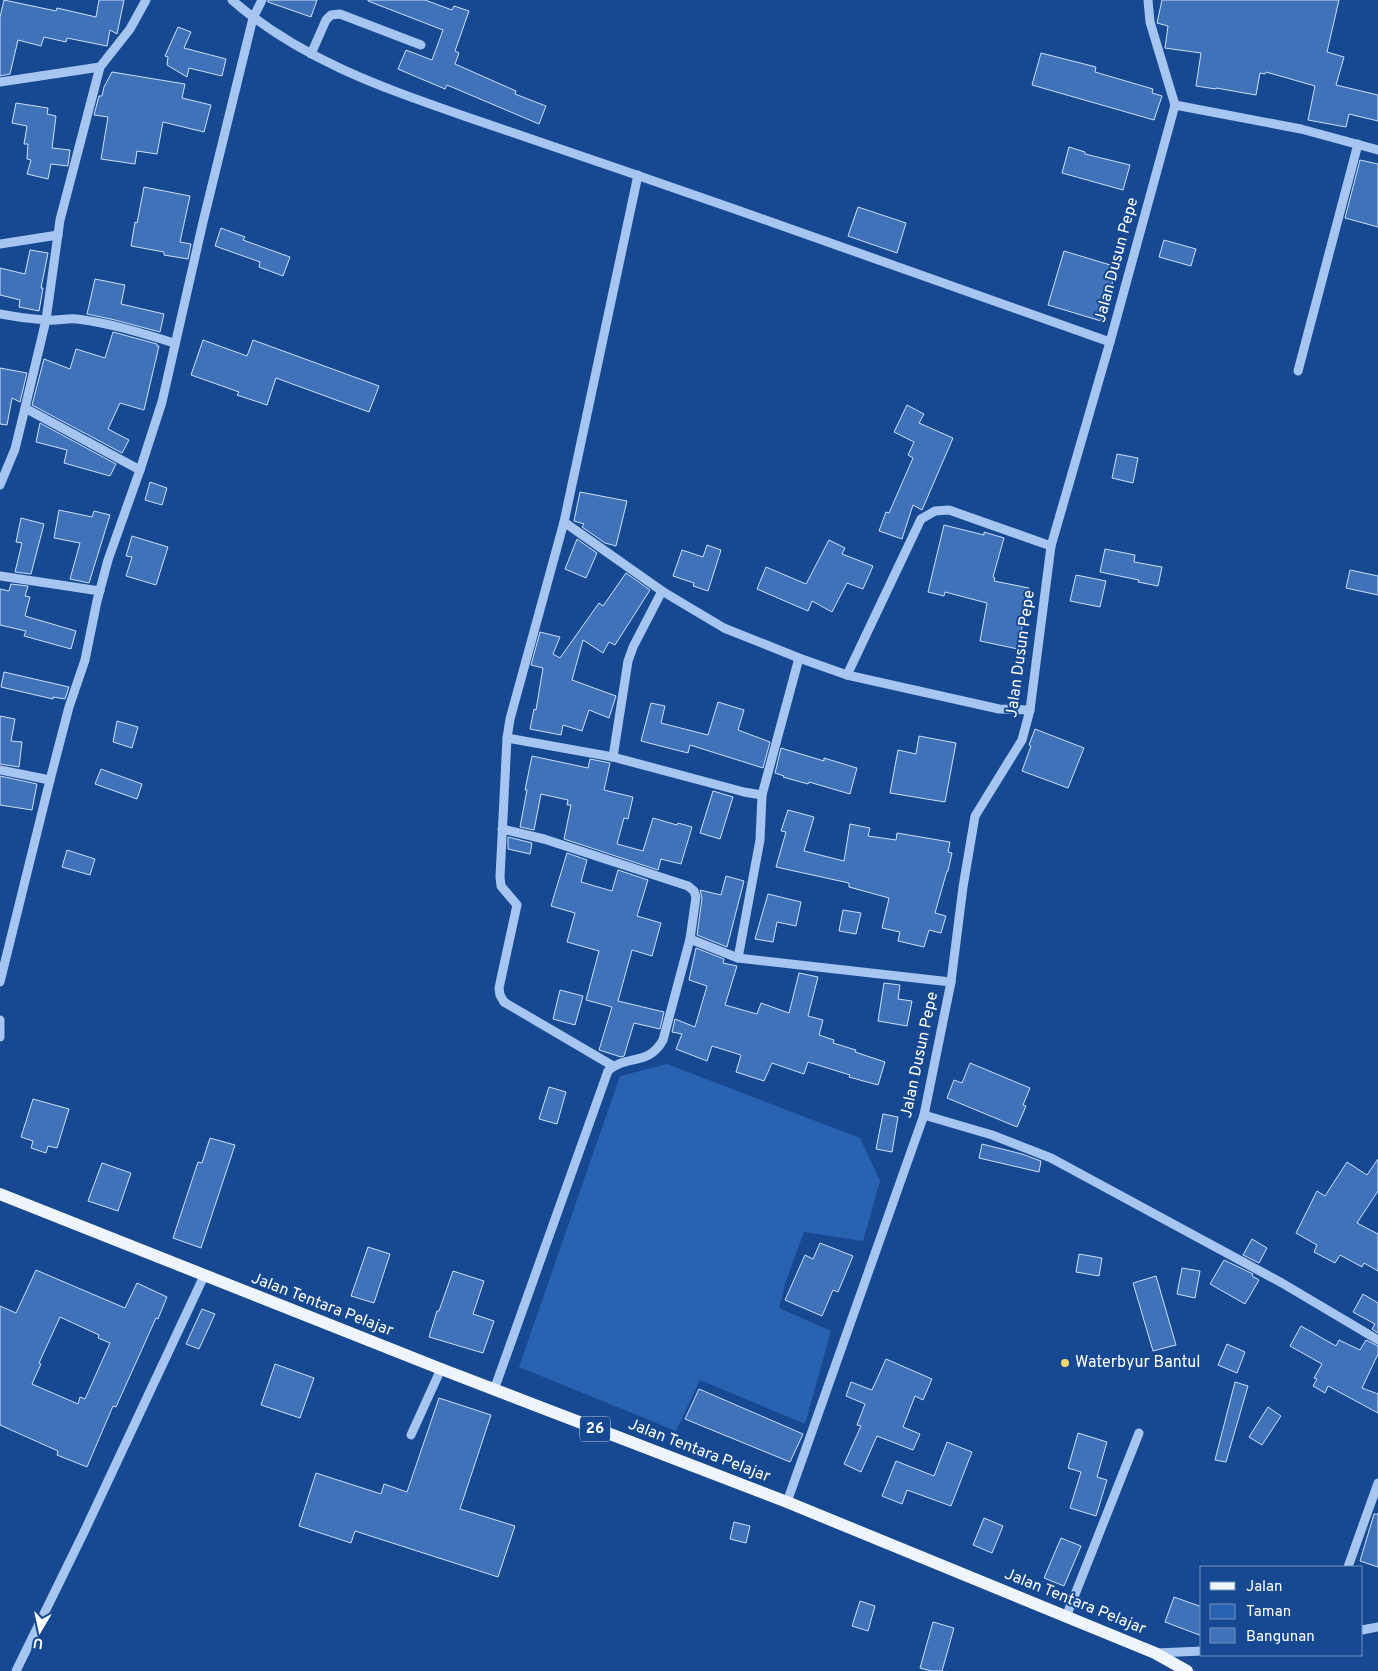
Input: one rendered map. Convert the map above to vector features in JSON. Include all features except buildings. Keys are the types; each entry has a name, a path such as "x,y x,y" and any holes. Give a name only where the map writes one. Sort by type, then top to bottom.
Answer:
{"main road":[{"name":"Jalan Tentara Pelajar","path":"0,1194 494,1390 787,1502 1155,1653 1187,1671"}],"street":[{"path":"0,485 15,449 25,408 46,320 60,220 100,67 130,29 146,0"},
{"path":"232,0 253,18 283,38 311,54 385,88 1110,342"},
{"path":"0,982 69,707 85,660 108,560 162,402 174,343 253,18 262,0"},
{"path":"1148,0 1150,22 1175,105 1301,129 1378,150"},
{"path":"311,54 326,20 331,15 340,14 421,44"},
{"path":"0,82 100,67"},
{"name":"Jalan Dusun Pepe","path":"787,1502 924,1115 951,982 962,887 975,816 1022,740 1030,710 1052,546 1175,105"},
{"path":"1298,370 1358,144"},
{"path":"613,1066 504,1002 499,988 516,904 501,886 500,877 507,738 510,718 564,522 638,176"},
{"path":"0,244 58,235"},
{"path":"0,314 46,320 66,318 111,324 174,343"},
{"path":"25,408 140,470"},
{"path":"846,675 922,519 935,511 949,510 1052,546"},
{"path":"564,522 662,590 724,628 846,675 999,709 1030,710"},
{"path":"0,576 100,591"},
{"path":"613,757 628,662 633,646 662,590"},
{"path":"738,958 760,840 762,795 799,658"},
{"path":"507,738 613,757 744,792 762,795"},
{"path":"0,770 50,780"},
{"path":"494,1390 608,1071 613,1066 647,1057 659,1048 663,1040 690,939 696,897 694,891 688,886 544,839 502,829"},
{"path":"690,939 738,958 951,982"},
{"path":"0,1020 0,1037"},
{"path":"924,1115 992,1135 1051,1158 1282,1283 1378,1340"},
{"path":"16,1671 85,1530 204,1276"},
{"path":"411,1435 441,1369"},
{"path":"1066,1616 1139,1433"},
{"path":"1348,1566 1378,1483"},
{"path":"1363,1630 1378,1627"},
{"path":"1155,1653 1200,1651"}],"green space":[{"path":"667,1064 860,1138 880,1181 863,1241 804,1232 786,1281 779,1308 831,1331 805,1424 700,1380 676,1431 519,1367 620,1076"}],"place":[{"name":"Waterbyur Bantul","path":"1065,1363"}]}
